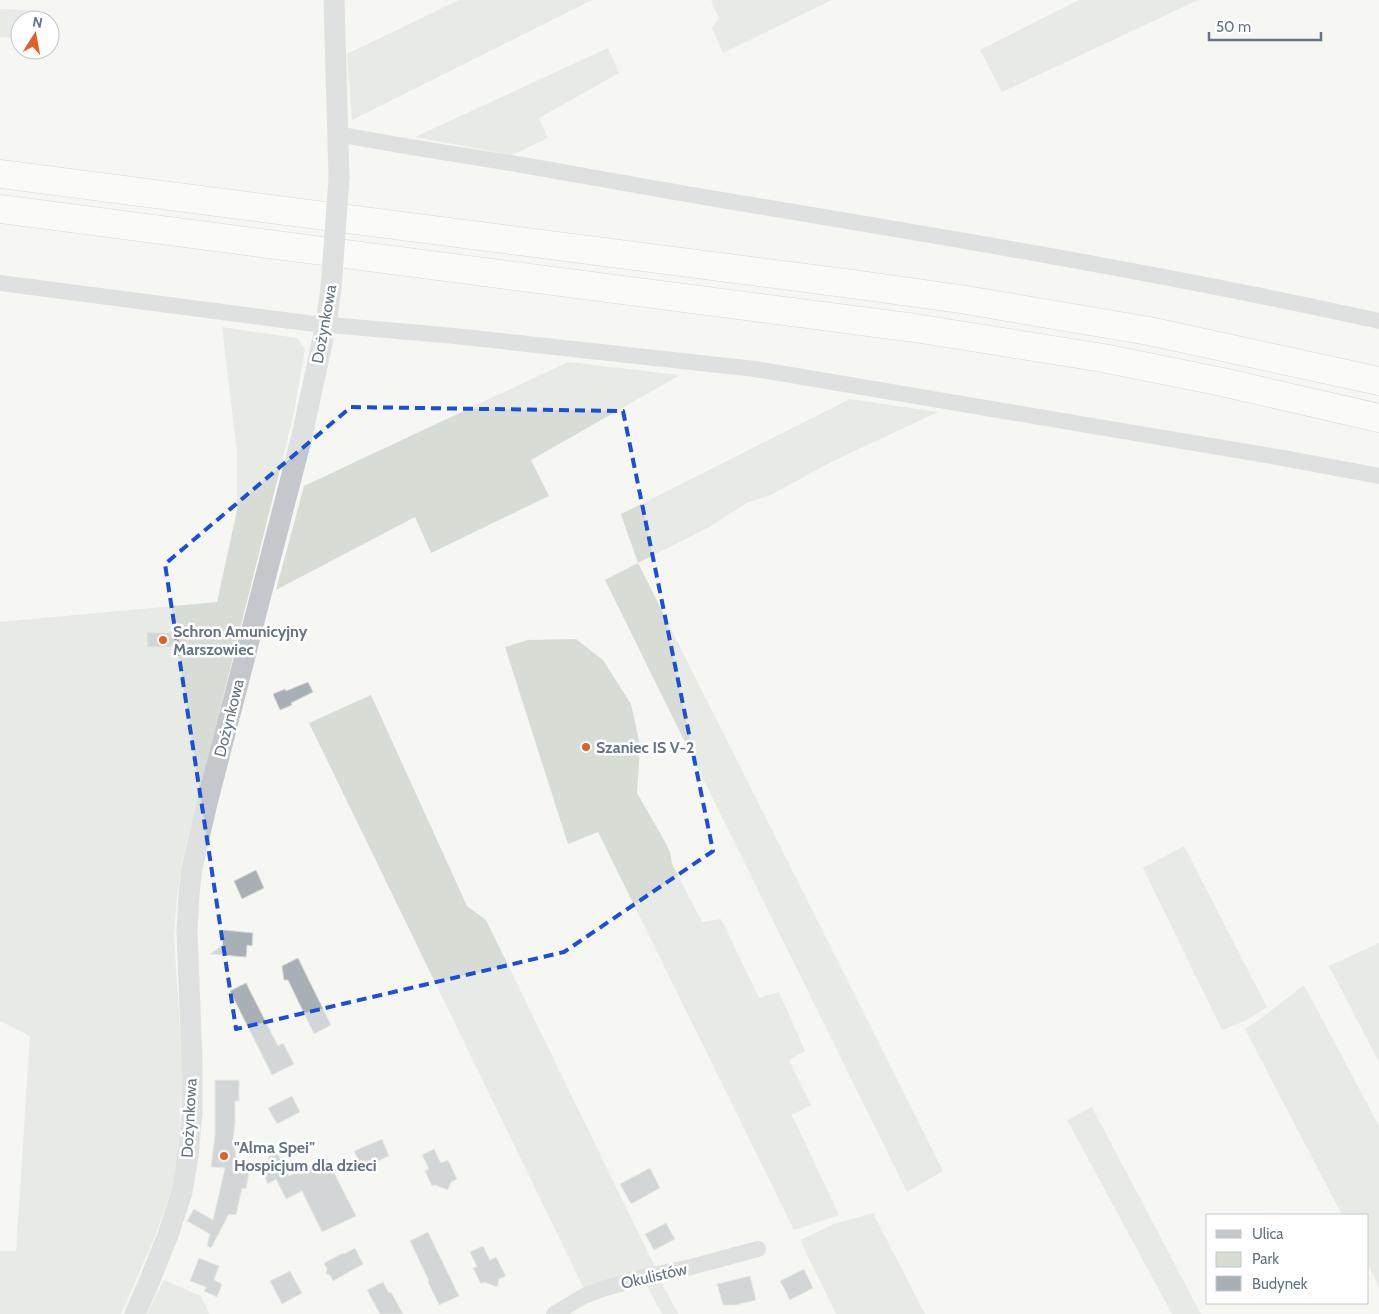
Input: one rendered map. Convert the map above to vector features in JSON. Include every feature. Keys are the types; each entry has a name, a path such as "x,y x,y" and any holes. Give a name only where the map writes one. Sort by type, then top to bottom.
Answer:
{"highway":[{"path":"0,174 960,299 1149,331 1379,382"},
{"path":"0,208 916,328 1103,358 1222,382 1379,418"}],"street":[{"name":"Dożynkowa","path":"135,1314 148,1288 168,1235 182,1192 188,1156 192,1113 192,1061 187,931 192,868 208,799 302,436 326,324 331,288 338,178 334,0"},
{"path":"338,134 1014,249 1212,286 1379,321"},
{"path":"0,283 326,324 455,336 755,369 1254,453 1379,476"},
{"name":"Okulistów","path":"554,1314 584,1296 602,1289 758,1248"}],"highlighted area":[{"path":"351,407 623,411 713,851 564,952 236,1029 165,564"}],"green space":[{"path":"459,0 592,0 352,120 347,54"},
{"path":"711,0 832,0 723,53 712,28 719,18"},
{"path":"1079,0 1198,0 1002,92 980,50"},
{"path":"0,9 20,10 10,10 10,38 0,37"},
{"path":"608,48 619,73 539,118 548,138 512,155 415,137"},
{"path":"222,327 297,338 305,349 294,413 182,862 174,935 182,1064 178,1157 171,1191 156,1234 121,1314 0,1314 0,1251 16,1251 30,1036 0,1021 0,622 217,602 237,510 237,452"},
{"path":"568,362 680,375 531,460 549,496 431,553 415,517 276,590 304,486"},
{"path":"850,399 938,412 831,462 771,495 748,502 711,526 638,563 621,514"},
{"path":"638,563 943,1171 907,1192 605,580"},
{"path":"576,639 603,660 631,704 640,745 637,793 664,840 670,852 672,864 702,922 721,919 759,998 779,992 805,1051 789,1060 811,1105 792,1115 839,1215 794,1230 598,832 568,844 505,647 528,640"},
{"path":"371,695 467,906 486,920 657,1271 586,1293 309,723"},
{"path":"1184,846 1267,1007 1247,1020 1222,1030 1143,868"},
{"path":"1379,943 1379,1062 1329,966"},
{"path":"1304,985 1379,1126 1379,1287 1369,1267 1369,1214 1341,1214 1245,1029"},
{"path":"1092,1107 1201,1314 1172,1314 1067,1120"},
{"path":"873,1213 925,1314 836,1314 800,1240 834,1224"},
{"path":"164,1280 201,1296 209,1314 147,1314"},
{"path":"661,1281 678,1314 662,1314 646,1284"}],"building":[{"name":"Schron Amunicyjny Marszowiec","path":"147,632 179,633 180,647 147,647"},
{"path":"308,682 313,692 280,710 273,694"},
{"path":"256,870 264,888 242,899 234,881"},
{"path":"223,930 253,933 252,946 247,945 246,957 210,954 222,946"},
{"path":"298,958 331,1025 314,1034 288,980 284,980 282,966"},
{"path":"246,983 278,1046 283,1043 294,1064 272,1075 230,991"},
{"path":"215,1080 239,1080 239,1101 235,1101 233,1141 237,1162 249,1173 246,1189 242,1188 236,1215 229,1214 211,1248 207,1246 210,1234 187,1221 194,1209 213,1220 225,1168 211,1167 215,1135"},
{"path":"292,1096 300,1112 277,1124 268,1108"},
{"path":"382,1139 389,1156 362,1168 354,1151"},
{"path":"434,1149 441,1163 448,1160 457,1179 451,1182 448,1190 435,1185 432,1186 425,1171 429,1169 422,1155"},
{"path":"277,1152 289,1176 326,1157 356,1216 322,1232 302,1191 286,1199 276,1179 268,1184 260,1167 269,1162 268,1157"},
{"path":"650,1168 660,1188 631,1204 620,1184"},
{"path":"666,1223 675,1239 654,1250 645,1234"},
{"path":"428,1232 459,1296 439,1305 410,1241"},
{"path":"483,1246 490,1260 496,1257 506,1276 499,1279 497,1287 484,1282 481,1284 473,1268 477,1267 470,1252"},
{"path":"355,1248 363,1264 333,1281 330,1275 326,1274 327,1269 324,1263"},
{"path":"199,1258 219,1266 214,1280 222,1284 217,1297 204,1291 206,1287 190,1281"},
{"path":"804,1269 813,1288 790,1300 780,1281"},
{"path":"290,1271 302,1293 282,1304 270,1281"},
{"path":"750,1276 756,1300 736,1305 723,1305 717,1284"},
{"path":"383,1282 403,1314 380,1314 367,1290"}],"place":[{"name":"Schron Amunicyjny Marszowiec","path":"163,640"},
{"name":"Szaniec IS V-2","path":"586,747"},
{"name":"\"Alma Spei\" Hospicjum dla dzieci","path":"224,1156"}]}
